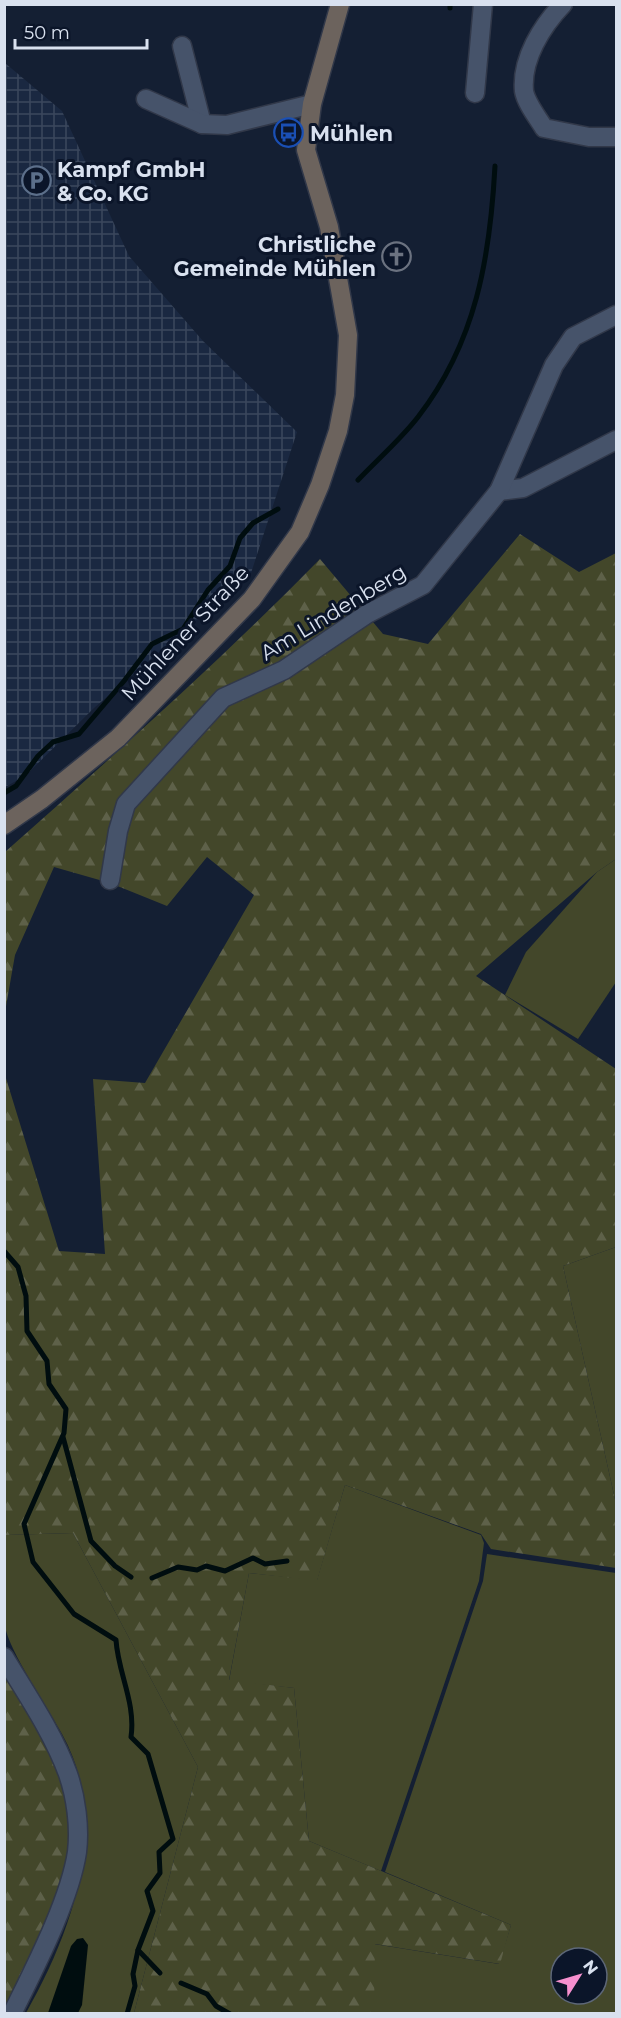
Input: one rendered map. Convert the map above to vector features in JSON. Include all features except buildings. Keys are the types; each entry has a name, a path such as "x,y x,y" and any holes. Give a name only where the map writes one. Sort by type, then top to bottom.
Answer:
{"main road":[{"name":"Mühlener Straße","path":"4,825 42,799 118,738 252,599 300,532 321,485 338,431 345,394 348,335 330,227 306,150 312,104 340,4"}],"street":[{"path":"475,93 483,4"},
{"path":"563,4 553,15 528,56 524,93 544,128 589,137 616,137"},
{"path":"182,46 202,124"},
{"path":"146,99 202,124 227,125 312,104"},
{"name":"Am Lindenberg","path":"110,880 118,831 126,804 223,698 284,670 367,614 423,585 499,491 560,356 573,338 616,315"},
{"path":"499,491 524,488 616,440"},
{"path":"4,1657 60,1755 73,1792 77,1830 77,1852 69,1880 39,1960 12,2013"}],"shaded area":[{"name":"Kampf GmbH & Co. KG","path":"5,63 62,111 129,256 203,341 297,432 251,573 94,708 25,776 5,787"},
{"path":"83,1938 88,1945 82,2005 78,2013 48,2013 71,1946 77,1939"}],"green space":[{"path":"520,534 579,572 616,553 616,859 597,872 476,976 616,1069 616,1247 563,1266 616,1504 616,1568 491,1549 481,1534 345,1485 317,1581 249,1573 229,1680 294,1688 309,1841 511,1925 500,1964 375,1944 374,2013 134,2013 198,1767 73,1533 5,1535 5,1075 59,1251 105,1254 93,1079 145,1083 254,895 207,857 167,906 110,883 54,867 15,955 5,1012 5,852 205,671 320,559 383,634 428,644"},
{"path":"616,859 616,982 578,1039 505,995 526,952 597,872"},
{"path":"616,1247 616,1504 563,1266"},
{"path":"345,1485 481,1535 484,1543 479,1581 381,1871 309,1841 294,1688 229,1681 249,1573 317,1580"},
{"path":"73,1533 198,1767 134,2013 26,2013 58,1948 71,1913 80,1876 85,1840 84,1804 77,1768 62,1734 13,1649 5,1626 4,1535"},
{"path":"487,1554 616,1573 616,2013 374,2014 374,1944 499,1964 511,1925 385,1872 483,1581"},
{"path":"5,1669 40,1729 70,1803 69,1871 17,1991 5,2011"}],"waterway":[{"path":"358,480 418,417 454,359 467,329 484,266 495,166"},
{"path":"4,793 16,786 38,756 53,742 79,734 152,644 183,629 208,590 230,566 240,538 253,523 278,509"},
{"path":"4,1251 18,1267 26,1296 27,1331 47,1361 49,1384 66,1409 64,1433 24,1524 33,1562 74,1614 116,1640 131,1712 131,1737 148,1754 173,1839 159,1852 160,1873 147,1891 153,1911 138,1950 133,1974 135,1986 127,2014"},
{"path":"63,1437 91,1541 115,1566 131,1577"},
{"path":"152,1578 178,1567 197,1570 206,1566 225,1571 253,1558 265,1564 287,1561"},
{"path":"138,1950 160,1973"},
{"path":"181,1983 207,1994 216,2006 230,2014"}],"place":[{"name":"Mühlen","path":"289,133"},
{"name":"Kampf GmbH & Co. KG","path":"36,181"},
{"name":"Christliche Gemeinde Mühlen","path":"397,256"}]}
